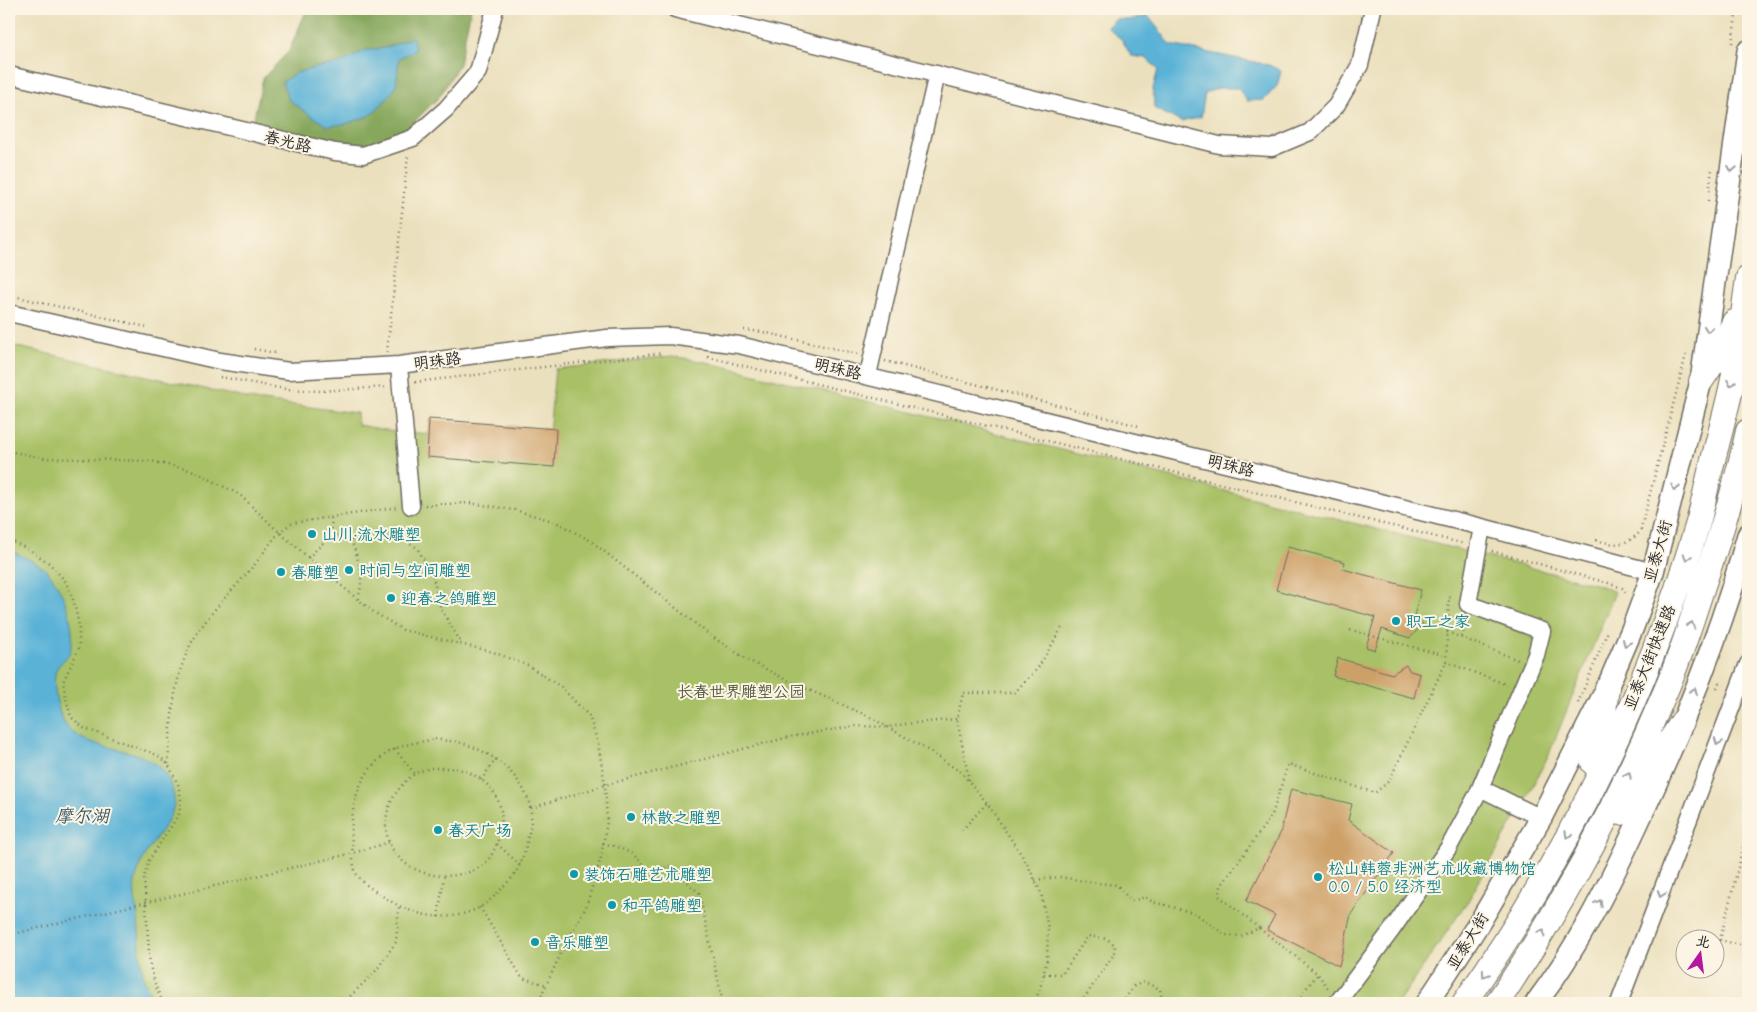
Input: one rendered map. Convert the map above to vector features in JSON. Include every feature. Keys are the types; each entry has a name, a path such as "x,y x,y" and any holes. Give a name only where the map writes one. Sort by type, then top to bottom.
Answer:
{"highway":[{"path":"1701,381 1719,354 1747,289"},
{"name":"亚泰大街快速路","path":"1464,1003 1525,912 1582,810 1659,640 1697,524 1732,384 1747,289"},
{"name":"亚泰大街快速路","path":"1497,1003 1556,909 1597,838 1667,689 1717,545 1743,456 1748,430"},
{"path":"1582,810 1603,720 1607,688"},
{"path":"1597,838 1629,805 1682,722"}],"main road":[{"name":"亚泰大街","path":"1427,1003 1481,920 1541,818 1607,688 1633,627 1653,572 1701,381 1740,49"},
{"path":"1536,1003 1571,951 1610,883 1661,776 1727,605 1748,536"}],"street":[{"name":"春光路","path":"9,75 335,152 363,155 410,140 446,109 478,72 495,9"},
{"path":"675,9 1219,145 1272,148 1310,132 1336,106 1360,65 1373,9"},
{"path":"868,375 937,74"},
{"name":"明珠路","path":"9,312 220,361 289,371 397,358 607,338 670,336 739,344 1653,572"},
{"path":"397,358 411,506"},
{"path":"1337,1003 1391,931 1448,847 1480,788 1532,665 1542,631 1471,606 1482,528"},
{"path":"1619,1003 1748,664"},
{"path":"1480,788 1541,818"}],"path":[{"path":"1737,9 1740,49"},
{"path":"387,352 410,140"},
{"path":"1707,204 1713,167"},
{"path":"9,295 154,329"},
{"path":"737,329 763,332 871,358 1144,427"},
{"path":"249,349 284,354"},
{"path":"1595,540 1614,545 1632,540 1640,532 1687,351"},
{"path":"379,353 387,352 397,358"},
{"path":"219,377 276,388 320,391 401,386 421,381 670,352"},
{"path":"700,355 1478,548 1622,588"},
{"path":"9,451 44,458 151,462 194,471 240,495 308,558 372,611 404,630 493,652 526,665 562,688 589,716 598,743 605,785 607,821 586,907 566,942 538,1003"},
{"path":"168,764 172,714 178,679 187,651 198,632 222,601 262,556 279,532 294,523 411,506 469,503 515,510 556,522 591,542 711,636 748,660 789,682 870,717 962,773 987,803 1027,863 1041,893 1048,928 1047,959 1040,989 1034,1003"},
{"path":"308,558 332,534 331,517"},
{"path":"332,534 351,540 371,532 400,535 417,548 432,573 441,609 462,644"},
{"path":"9,540 30,550 49,563 66,582 74,602 78,626 78,648 64,682 71,717 84,728 157,756 168,764 178,784 181,799 179,814 149,860 144,877 150,966 156,987 164,1003"},
{"path":"351,540 359,560 362,581 358,599"},
{"path":"1337,1003 1318,974 1219,896 1222,886 1272,814 1288,764 1375,793 1388,781 1446,662 1449,597 1471,606 1460,637"},
{"path":"969,781 957,719 963,693 1014,693 1038,668 1063,626"},
{"path":"1350,630 1446,656"},
{"path":"1447,632 1532,665"},
{"path":"1576,707 1608,632"},
{"path":"1446,662 1509,686"},
{"path":"531,808 605,785 790,738 855,726 888,727 957,719"},
{"path":"435,739 464,744 496,759 517,779 531,808 530,827 523,859 513,876 493,899 480,907 453,917 423,916 399,906 369,887 356,874 351,826 355,796 366,773 384,756 395,749 435,739"},
{"path":"395,749 414,774"},
{"path":"481,780 496,759"},
{"path":"431,768 451,768 468,772 481,780 492,790 501,807 503,823 498,844 490,858 473,872 444,876 432,876 415,871 401,861 390,842 387,814 394,796 404,782 414,774 431,768"},
{"path":"962,830 987,803"},
{"path":"1748,828 1720,940 1748,947"},
{"path":"9,935 353,853 390,842"},
{"path":"603,843 624,849 634,855 648,869 658,870 671,866 699,893 723,1003"},
{"path":"498,844 520,864"},
{"path":"438,917 444,876"},
{"path":"1035,880 1060,876 1117,885 1131,902 1145,897 1153,902 1195,913 1226,935 1242,936 1258,928"},
{"path":"343,1003 375,972 396,942 399,906"},
{"path":"480,907 522,978 547,985"},
{"path":"1044,974 1062,974 1088,936 1107,939 1115,945 1114,954 1081,1003"},
{"path":"1294,1003 1318,974"},
{"path":"1122,1003 1134,986 1144,982 1160,989 1163,1003"}],"green space":[{"path":"307,9 471,9 459,64 440,96 409,127 359,148 252,126 263,78 289,51"},
{"name":"长春世界雕塑公园","path":"9,345 254,400 357,413 358,425 386,430 548,445 555,369 672,356 706,362 907,411 1599,585 1615,592 1549,754 1526,799 1468,901 1398,1003 9,1003"}],"water":[{"path":"1148,16 1171,45 1269,65 1281,71 1277,86 1264,100 1247,101 1238,88 1219,88 1205,93 1201,117 1181,122 1154,108 1153,89 1158,69 1146,58 1131,56 1122,40 1107,27 1116,19 1128,20"},
{"path":"413,37 415,51 399,58 396,87 369,116 346,124 327,126 289,100 282,82 296,73 341,63 366,50 385,48"},
{"name":"摩尔湖","path":"9,550 48,572 59,589 68,611 71,623 72,645 69,654 57,668 55,685 56,699 61,716 71,731 85,740 138,755 154,763 166,776 174,796 172,812 143,859 135,881 142,972 154,1003 9,1003"}],"building":[{"path":"429,419 556,429 554,467 427,457"},
{"name":"职工之家","path":"1288,547 1345,562 1343,569 1421,590 1414,616 1423,624 1410,638 1382,629 1375,650 1366,647 1375,617 1276,590"},
{"path":"1338,658 1392,674 1406,665 1410,671 1420,674 1414,698 1333,676"},
{"name":"松山韩蓉非洲艺术收藏博物馆 0.0 / 5.0 经济型","path":"1291,789 1352,804 1348,820 1394,853 1351,914 1339,966 1267,930 1275,915 1246,901 1280,834"}],"place":[{"name":"山川·流水雕塑","path":"312,534"},
{"name":"时间与空间雕塑","path":"349,570"},
{"name":"春雕塑","path":"281,572"},
{"name":"迎春之鸽雕塑","path":"391,598"},
{"name":"职工之家","path":"1396,621"},
{"name":"林散之雕塑","path":"631,817"},
{"name":"春天广场","path":"438,830"},
{"name":"装饰石雕艺术雕塑","path":"574,874"},
{"name":"松山韩蓉非洲艺术收藏博物馆 0.0 / 5.0 经济型","path":"1318,877"},
{"name":"和平鸽雕塑","path":"612,905"},
{"name":"音乐雕塑","path":"535,942"}]}
